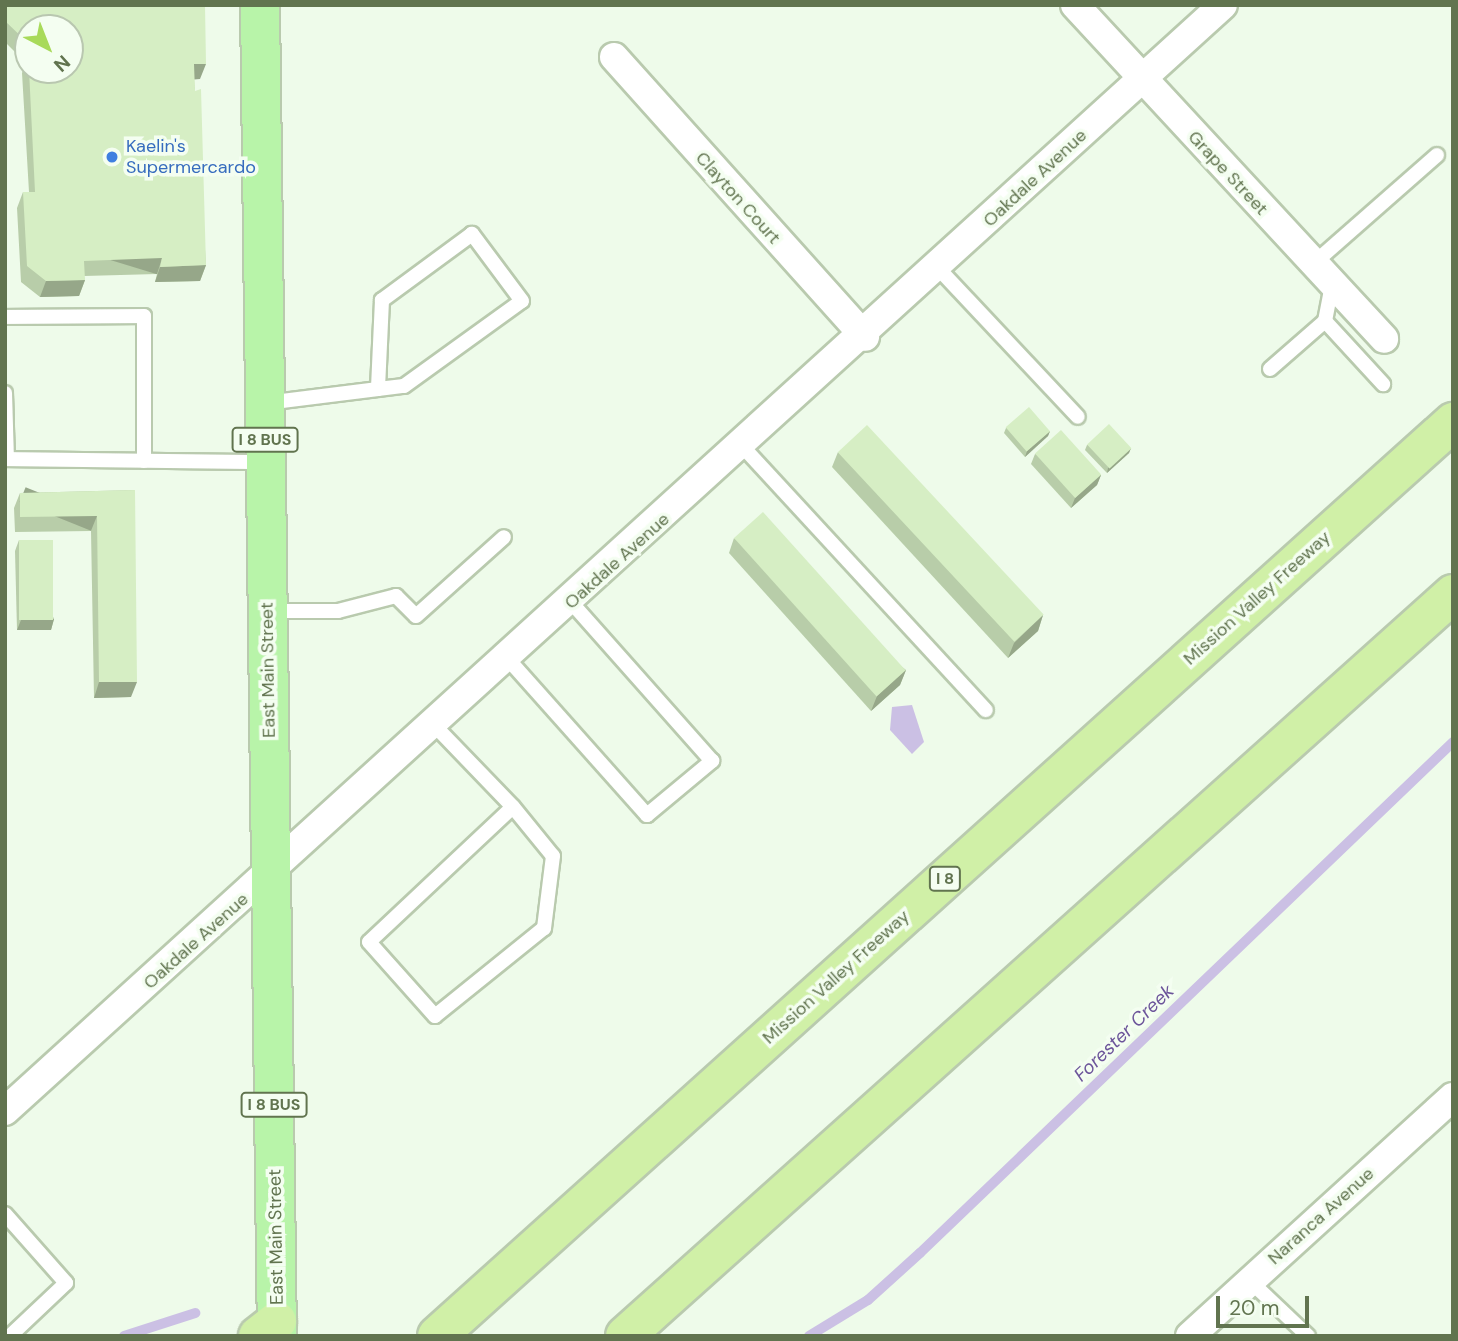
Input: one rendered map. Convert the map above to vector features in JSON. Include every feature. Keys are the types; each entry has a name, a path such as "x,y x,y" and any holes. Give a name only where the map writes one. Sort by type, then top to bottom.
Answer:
{"highway":[{"name":"Mission Valley Freeway","path":"437,1336 1453,422"},
{"path":"625,1336 1453,594"}],"main road":[{"name":"East Main Street","path":"260,5 271,874 270,1331"}],"street":[{"name":"Grape Street","path":"1075,5 1140,80 1384,339"},
{"name":"Oakdale Avenue","path":"5,1111 865,337 1223,5"},
{"name":"Clayton Court","path":"614,57 865,337"},
{"name":"Naranca Avenue","path":"1190,1336 1453,1097"}],"lane":[{"path":"1383,384 1325,321 1323,274 1437,155"},
{"path":"265,403 404,386 522,301 472,234 382,300 378,389"},
{"path":"938,268 1078,417"},
{"path":"5,317 144,316 144,461"},
{"path":"1270,369 1325,321"},
{"path":"5,393 7,459 265,462"},
{"path":"743,447 986,710"},
{"path":"268,611 338,611 396,596 416,616 504,537"},
{"path":"508,659 647,815 712,761 571,603"},
{"path":"435,726 513,807 553,856 544,928 435,1016 369,942 513,807"},
{"path":"5,1214 66,1283 10,1336"},
{"path":"1250,1281 1308,1336"}],"shaded area":[{"path":"912,705 924,742 912,754 890,730 892,707"}],"building":[{"name":"Kaelin's Supermercardo","path":"5,5 205,5 206,64 194,64 195,91 201,89 206,265 160,267 162,258 84,261 85,280 46,281 27,266 23,192 35,192 30,84 84,84 84,14 14,14 14,30 5,21"},
{"path":"1029,407 1050,431 1027,451 1006,427"},
{"path":"1109,424 1132,448 1110,469 1087,444"},
{"path":"867,425 1044,614 1014,642 838,452"},
{"path":"1061,430 1101,475 1075,498 1035,453"},
{"path":"135,490 137,682 99,682 97,516 20,517 20,493"},
{"path":"763,512 906,670 877,696 734,538"},
{"path":"19,540 53,540 53,620 19,620"}],"waterway":[{"name":"Forester Creek","path":"809,1336 868,1300 920,1253 1453,742"},
{"name":"Forester Creek","path":"124,1336 195,1313"}],"place":[{"name":"Kaelin's Supermercardo","path":"112,157"}]}
